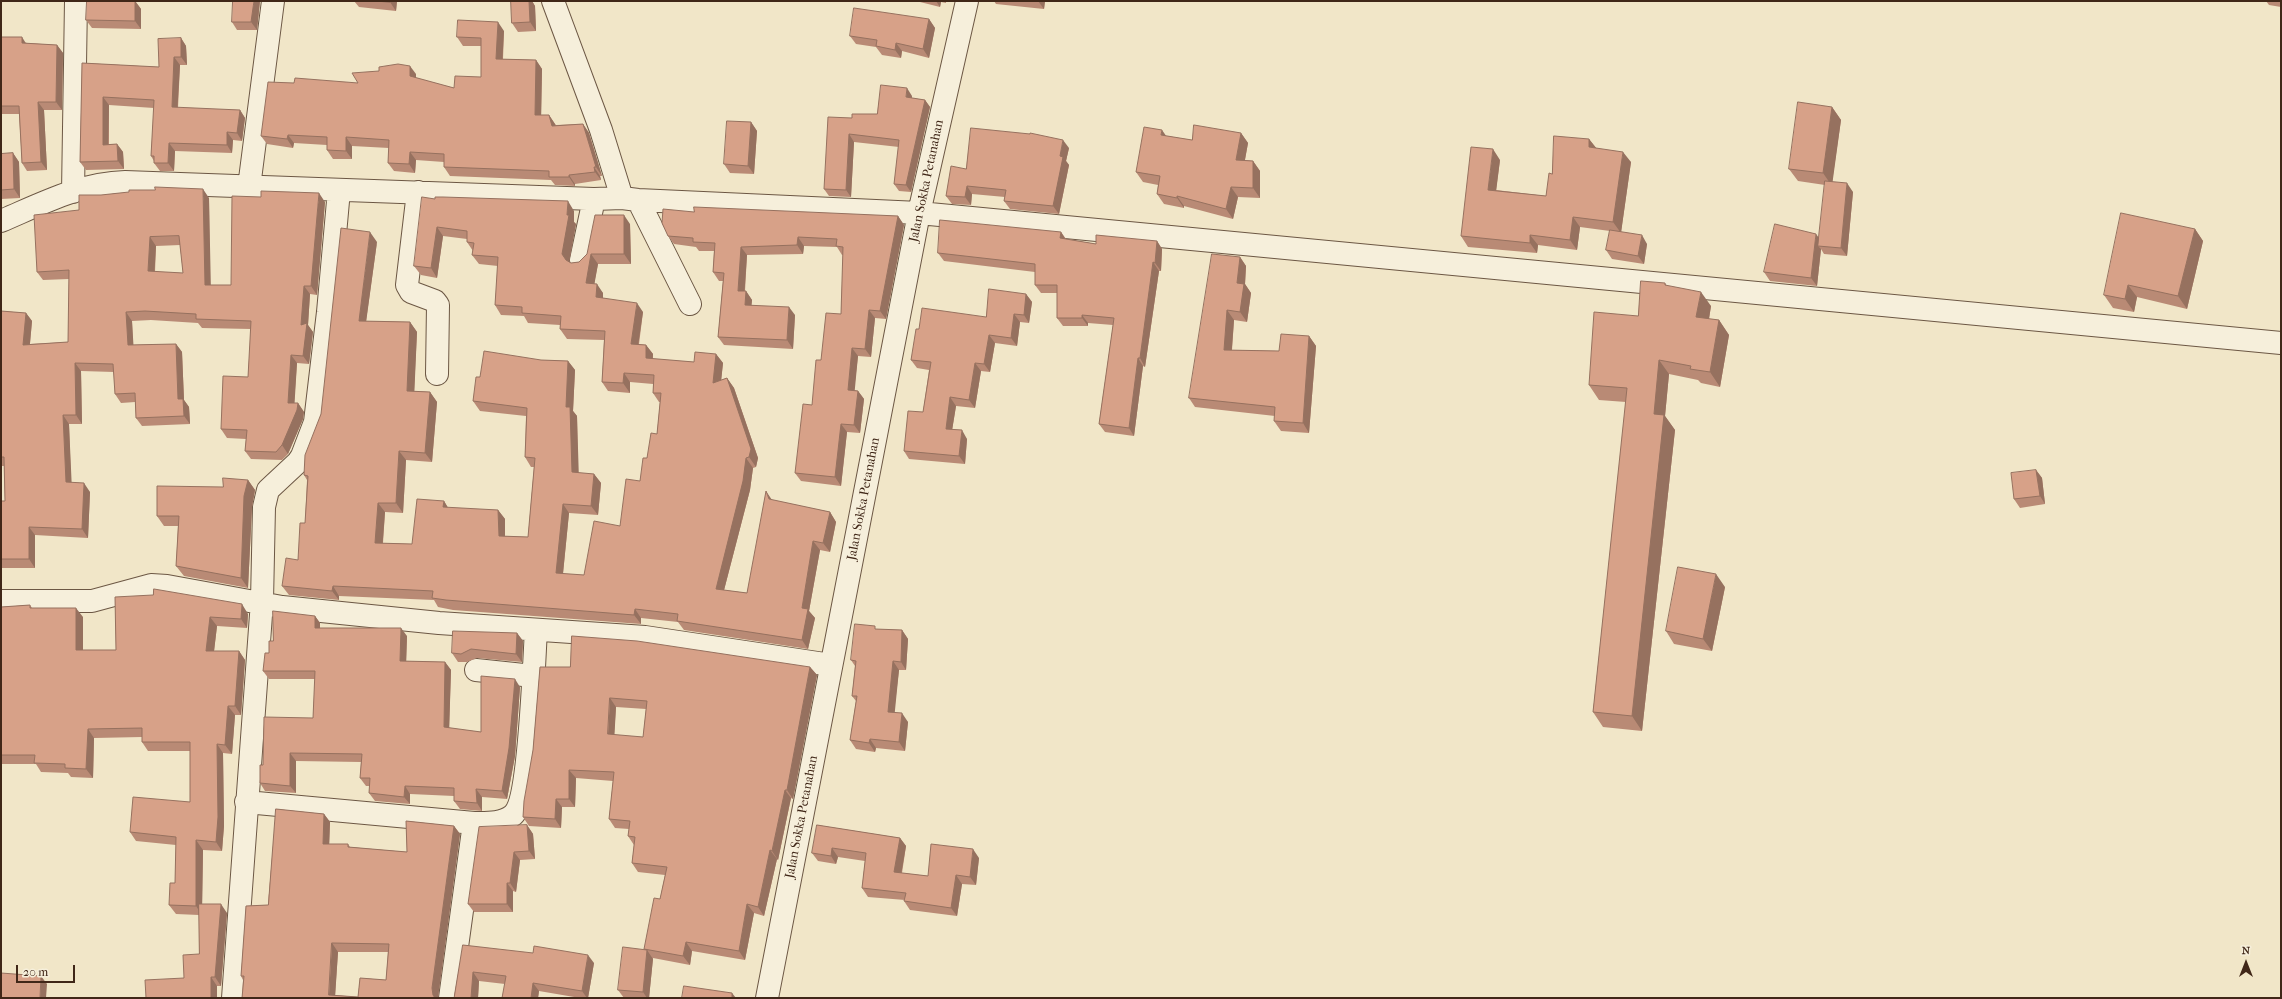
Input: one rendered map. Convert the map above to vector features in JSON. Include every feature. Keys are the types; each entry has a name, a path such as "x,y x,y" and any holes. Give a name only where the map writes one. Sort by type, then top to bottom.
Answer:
{"street":[{"path":"72,192 76,1"},
{"path":"250,186 273,1"},
{"path":"553,1 601,130 630,199 690,304"},
{"name":"Jalan Sokka Petanahan","path":"767,998 919,212 967,1"},
{"path":"1,221 87,186 106,182 630,199 919,212 2281,343"},
{"path":"232,998 262,601 262,524 265,498 272,484 298,462 306,448 315,422 328,312 339,190"},
{"path":"418,192 407,285 411,292 435,301 438,305 436,374"},
{"path":"581,260 594,199"},
{"path":"1,601 92,601 151,585 262,601 298,608 439,623 645,638 831,665"},
{"path":"246,802 474,823 503,820 514,814 520,802 530,728 536,630"},
{"path":"476,670 533,676"},
{"path":"450,998 474,823"}],"building":[{"path":"87,1 135,1 135,21 86,20"},
{"path":"233,1 254,1 251,22 232,22"},
{"path":"511,1 529,1 530,22 512,23"},
{"path":"854,8 929,19 923,49 896,43 895,50 876,46 877,40 850,36"},
{"path":"458,20 498,22 496,59 536,60 535,115 549,115 552,126 583,124 596,167 594,167 595,172 569,175 569,177 549,177 549,171 444,167 444,154 410,152 409,164 388,163 389,140 346,137 346,151 327,150 327,137 288,135 287,139 261,136 268,82 294,83 295,78 358,83 352,73 379,71 379,67 398,64 410,66 410,76 454,88 455,76 481,77 481,38 457,37"},
{"path":"1,37 22,37 22,43 57,45 56,102 38,102 41,162 22,163 19,106 1,106"},
{"path":"181,38 181,57 174,57 172,107 240,110 237,133 227,132 227,145 169,143 168,163 154,163 154,156 151,156 154,100 103,97 103,145 117,144 118,161 80,162 82,63 159,67 158,39"},
{"path":"881,85 907,88 906,97 925,100 906,185 894,184 899,140 849,134 846,190 824,189 828,117 852,118 852,114 877,114"},
{"path":"1798,102 1832,107 1823,173 1789,169"},
{"path":"727,121 751,122 748,166 724,164"},
{"path":"1194,125 1241,133 1236,160 1253,161 1253,188 1231,187 1226,209 1177,196 1177,198 1157,194 1160,176 1136,172 1144,127 1162,130 1161,135 1192,140"},
{"path":"971,128 1030,133 1063,140 1060,156 1063,157 1053,206 1004,201 1006,190 967,186 965,197 946,196 951,166 966,169"},
{"path":"1554,136 1589,139 1589,147 1623,152 1613,222 1573,217 1570,240 1530,235 1530,243 1461,236 1471,147 1493,149 1488,190 1546,196 1549,173 1552,174"},
{"path":"13,153 14,189 1,190 1,154"},
{"path":"1825,181 1847,183 1841,248 1818,246"},
{"path":"155,187 203,189 205,285 231,285 232,196 261,197 261,191 319,193 311,286 304,286 301,325 307,323 303,356 291,355 288,403 298,403 297,410 282,445 276,452 245,451 247,430 221,429 223,376 248,377 251,321 196,319 196,314 145,311 126,312 128,345 176,344 178,399 183,399 184,416 136,418 135,393 115,394 113,364 75,363 76,415 63,415 66,482 84,483 82,529 29,527 29,559 1,559 1,501 5,501 4,457 1,457 1,311 26,313 23,345 68,342 69,270 37,272 34,215 79,210 79,195 101,195 129,192 129,190 155,190","holes":["179,236 183,273 148,271 150,237"]},
{"path":"422,197 435,199 435,197 443,197 568,201 567,215 569,215 562,254 566,260 571,263 579,262 587,254 595,215 624,215 624,254 591,254 586,283 597,284 596,297 637,303 631,344 646,345 646,358 694,362 695,352 716,354 713,383 727,378 751,449 749,457 746,458 743,481 716,589 747,593 766,491 769,499 830,512 823,543 813,541 802,608 808,609 802,640 677,621 678,614 635,609 634,615 446,600 432,598 433,591 333,586 332,591 282,586 286,558 298,560 300,523 305,523 308,476 304,475 305,455 321,414 341,228 370,232 359,321 410,322 407,391 430,392 425,453 399,451 396,503 378,503 375,543 412,544 417,499 444,501 443,507 498,510 499,536 528,537 535,458 525,457 527,408 473,401 476,377 480,377 484,351 541,360 568,361 566,407 570,407 572,472 594,474 591,506 563,504 556,573 584,575 594,521 620,526 626,479 640,481 643,458 647,458 651,433 657,434 661,393 653,393 654,375 624,373 623,383 602,382 605,331 560,329 561,316 522,313 522,307 495,305 498,257 472,255 474,243 467,242 467,231 437,227 431,268 414,266"},
{"path":"694,207 898,216 880,311 869,310 865,349 852,348 848,390 858,391 854,425 841,424 835,477 795,473 803,404 812,405 816,360 821,360 826,313 841,314 843,247 836,246 837,239 798,237 797,245 741,247 738,291 746,291 745,305 789,307 787,340 718,337 724,273 713,272 715,243 693,242 693,238 668,236 662,223 663,209 694,212"},
{"path":"2121,213 2195,229 2178,296 2128,285 2125,299 2104,295"},
{"path":"940,220 1061,232 1060,238 1096,244 1096,235 1157,241 1140,358 1138,358 1129,428 1099,424 1114,318 1082,315 1082,318 1057,318 1057,285 1035,285 1035,264 938,253"},
{"path":"1775,224 1816,234 1811,278 1764,272"},
{"path":"1610,230 1642,235 1638,256 1606,250"},
{"path":"1212,254 1240,257 1237,283 1244,284 1240,312 1227,310 1224,350 1279,351 1281,334 1309,336 1303,423 1274,421 1275,407 1189,398"},
{"path":"1641,281 1665,283 1665,285 1701,292 1696,317 1719,320 1710,372 1690,369 1691,366 1659,360 1654,414 1664,415 1632,716 1593,712 1627,388 1589,385 1594,312 1638,316"},
{"path":"989,289 1026,294 1024,315 1014,314 1011,338 989,335 984,364 975,363 969,400 950,397 946,429 962,430 959,456 904,451 908,411 923,412 931,362 911,360 916,329 919,329 922,308 986,317"},
{"path":"2036,470 2040,496 2014,499 2011,473"},
{"path":"223,478 248,480 244,496 241,578 176,566 179,516 157,516 157,486 223,487"},
{"path":"1678,567 1716,574 1703,639 1666,631"},
{"path":"154,589 242,604 241,619 210,617 206,651 239,651 235,706 228,706 225,745 217,744 218,817 216,842 196,840 196,906 169,905 170,883 175,883 176,837 130,832 133,797 190,802 190,742 142,742 142,728 88,729 86,769 65,768 65,764 34,763 35,755 1,755 1,607 30,605 30,608 76,608 76,650 116,650 115,597 153,595"},
{"path":"273,611 315,616 315,628 401,628 400,661 445,662 444,727 481,732 481,676 515,679 509,748 502,791 476,789 477,803 454,801 454,788 405,786 404,797 369,793 370,778 360,778 362,754 290,753 290,786 260,783 260,765 263,765 264,717 313,718 315,671 263,671 265,653 269,653 269,641 273,641"},
{"path":"855,624 875,626 875,629 902,630 901,662 893,661 888,712 902,713 899,742 870,739 869,743 850,740 857,696 852,696 856,661 851,660"},
{"path":"453,631 517,633 516,654 471,649 461,654 452,653"},
{"path":"572,636 637,641 810,667 787,790 785,790 772,851 770,850 758,907 747,904 739,951 686,942 683,956 644,949 654,898 660,899 667,867 632,863 635,837 628,836 630,821 609,819 614,772 569,770 569,799 556,799 555,819 523,817 524,801 533,750 540,667 570,667","holes":["610,698 647,701 643,737 608,734"]},
{"path":"276,809 324,814 323,844 348,844 348,847 407,852 406,821 454,826 432,988 435,998 242,998 244,976 241,976 246,906 268,905","holes":["332,943 389,944 386,980 360,978 358,997 329,995"]},
{"path":"527,825 529,851 514,852 510,883 507,883 507,904 468,904 479,827"},
{"path":"817,825 900,838 894,872 928,876 931,844 973,849 970,877 956,875 951,908 904,901 906,893 862,888 866,853 832,848 831,856 812,853"},
{"path":"199,904 221,904 215,977 211,977 211,998 146,998 145,980 184,978 183,955 199,954"},
{"path":"463,945 533,953 534,946 588,955 582,991 533,983 531,998 502,998 506,976 473,972 471,998 453,998"},
{"path":"623,947 647,950 643,992 618,990"},
{"path":"1,973 41,976 40,998 1,998"},
{"path":"684,986 732,993 732,998 682,998"}]}
